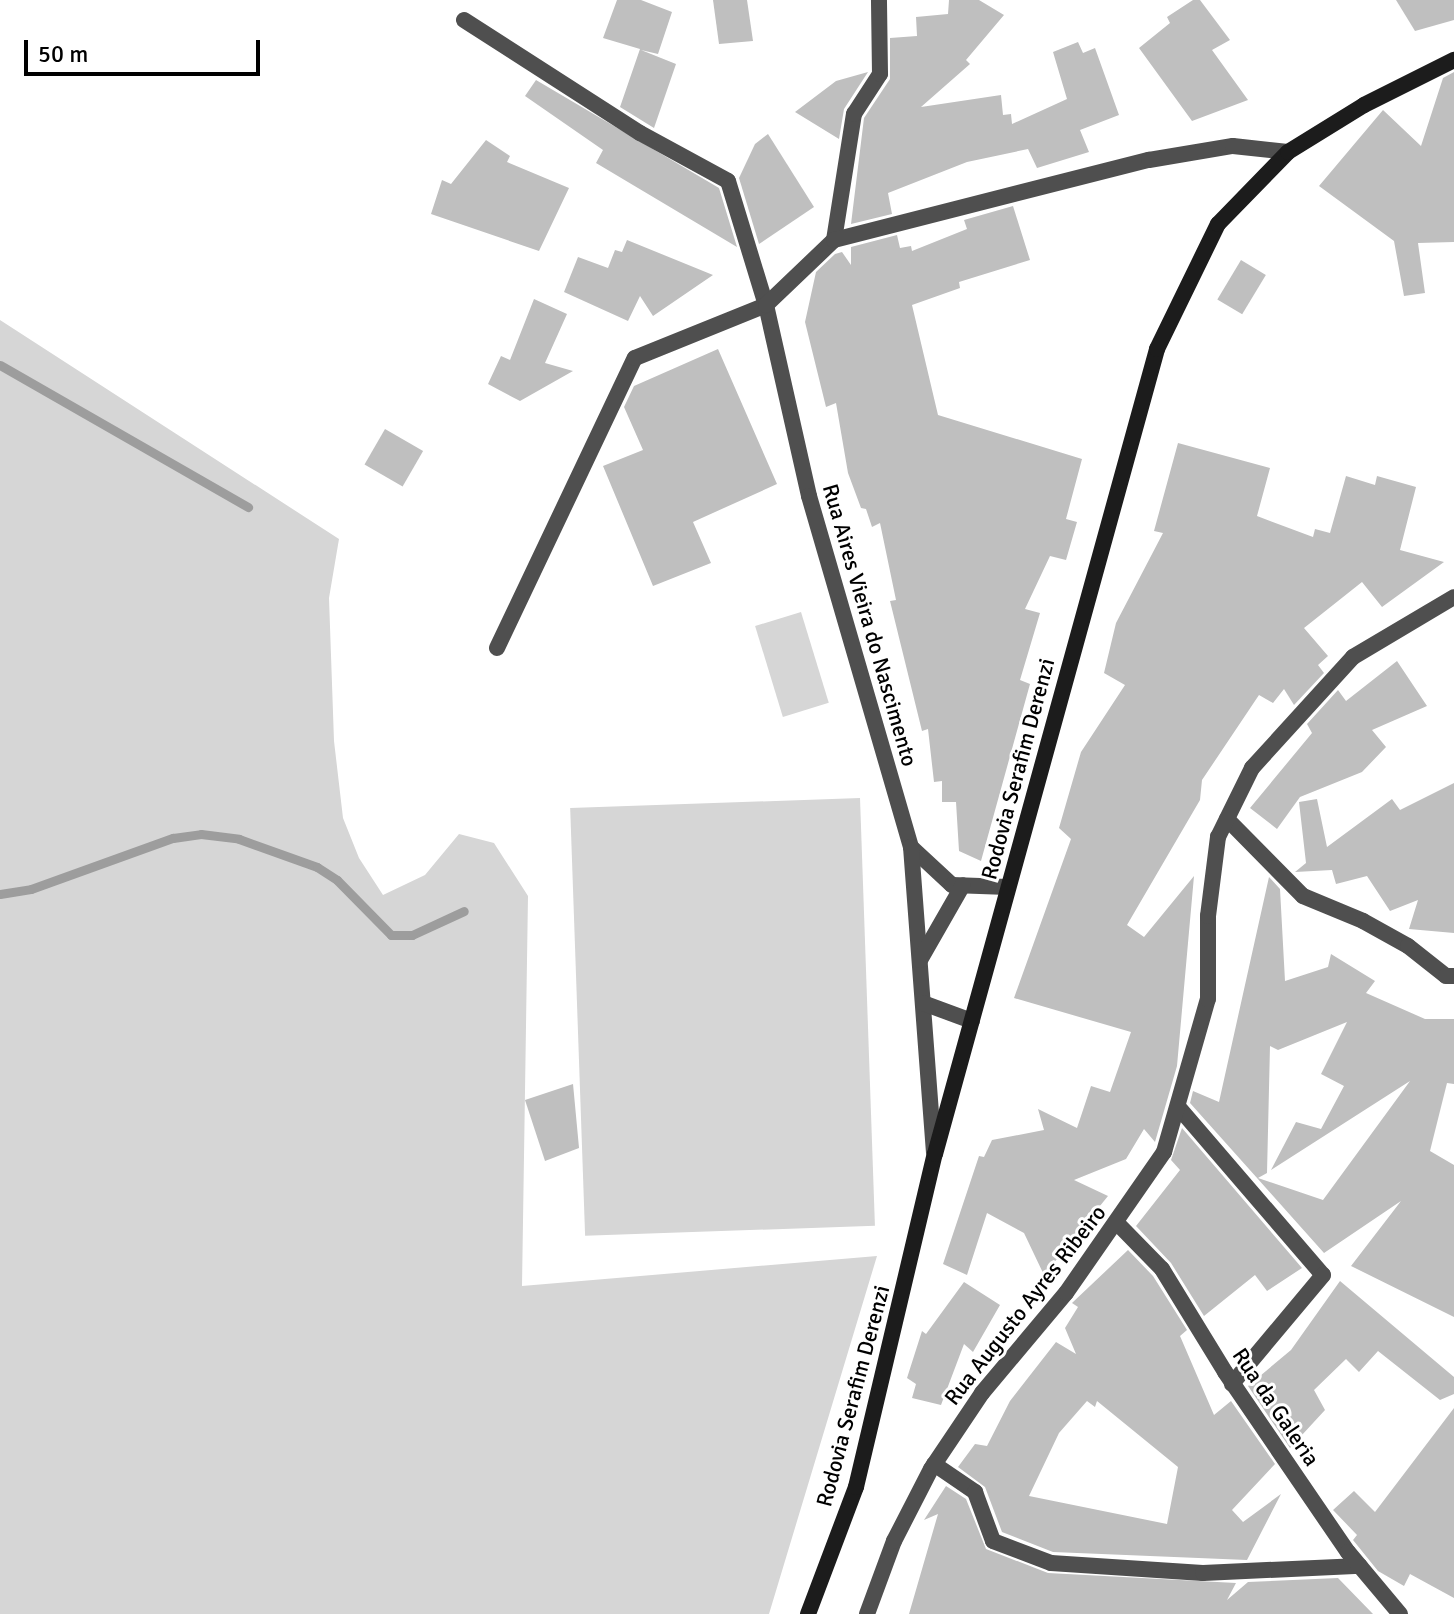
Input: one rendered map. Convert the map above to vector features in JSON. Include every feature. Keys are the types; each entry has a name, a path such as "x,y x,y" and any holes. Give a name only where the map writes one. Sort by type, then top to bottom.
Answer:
{"main road":[{"name":"Rodovia Serafim Derenzi","path":"808,1614 856,1487 935,1154 1157,349 1218,224 1288,152 1364,105 1454,60"}],"street":[{"path":"834,240 854,114 880,74 879,0"},
{"name":"Rua Aires Vieira do Nascimento","path":"464,20 640,133 728,181 766,305 809,496 911,847 935,1154"},
{"path":"497,648 629,364 766,305 834,240 1149,160 1233,146 1288,152"},
{"name":"Rua Augusto Ayres Ribeiro","path":"867,1614 894,1541 934,1464 982,1393 1117,1223 1164,1152 1180,1109 1208,999 1208,916 1218,837 1252,768 1353,657 1454,597"},
{"path":"1227,819 1303,896 1363,921 1408,946 1446,976 1454,976"},
{"path":"911,847 952,885 1008,887"},
{"path":"920,961 963,885"},
{"path":"923,1003 972,1021"},
{"path":"1180,1109 1323,1275 1232,1384"},
{"name":"Rua da Galeria","path":"1117,1223 1162,1269 1232,1384 1360,1566 1395,1609"},
{"path":"934,1464 975,1492 993,1541 1051,1563 1158,1573 1360,1566"},
{"path":"1395,1609 1411,1614"}],"shaded area":[{"path":"0,320 339,539 329,598 334,741 343,818 359,858 383,895 425,875 459,834 494,843 528,896 522,1286 877,1256 769,1614 0,1614"},
{"path":"801,612 829,703 783,717 755,626"},
{"path":"860,798 875,1226 585,1236 570,808"}],"building":[{"path":"617,0 641,0 672,12 658,54 641,50 676,64 654,128 620,107 640,49 603,38"},
{"path":"713,0 747,0 753,41 719,44"},
{"path":"949,0 979,0 1004,15 966,60 970,64 921,107 1001,95 1003,115 1011,114 1012,124 1067,99 1053,52 1078,42 1083,53 1095,48 1119,115 1080,130 1089,152 1037,168 1028,149 967,162 888,193 892,214 851,224 864,118 890,79 890,38 917,36 916,17 948,14"},
{"path":"1193,0 1200,0 1230,40 1212,50 1248,100 1192,121 1139,48 1170,23 1167,17"},
{"path":"1396,0 1454,0 1454,20 1415,31"},
{"path":"868,72 844,109 839,139 795,112 836,81"},
{"path":"1454,72 1454,242 1418,243 1425,293 1404,296 1394,241 1319,186 1383,110 1421,146 1443,78"},
{"path":"536,80 719,188 737,247 596,163 603,150 525,96"},
{"path":"768,134 814,207 759,244 739,178 755,144"},
{"path":"486,140 510,156 507,162 569,188 539,251 431,214 442,180 451,184"},
{"path":"1013,206 1030,260 959,282 960,288 912,305 938,415 1082,459 1066,519 1077,522 1066,560 1050,556 1025,609 1040,613 1020,680 1030,684 981,861 959,851 956,802 942,802 942,781 934,782 928,729 922,731 890,601 896,600 880,523 872,527 866,509 861,508 848,473 836,403 826,407 805,322 816,272 835,254 842,252 851,265 851,247 897,235 900,248 911,246 912,251 967,229 964,220"},
{"path":"627,240 713,275 653,316 640,296 628,321 564,292 578,257 608,268 615,250 622,252"},
{"path":"1241,260 1266,275 1242,314 1217,299"},
{"path":"534,299 567,314 545,363 573,371 520,401 488,384 501,356 510,360"},
{"path":"718,349 777,484 693,522 711,563 653,586 603,466 643,450 624,407 634,386"},
{"path":"385,429 423,451 403,487 364,465"},
{"path":"1178,443 1270,468 1257,516 1313,537 1315,529 1330,533 1346,476 1375,485 1377,476 1416,487 1400,550 1444,562 1382,607 1362,582 1304,628 1328,656 1318,665 1324,673 1294,705 1284,689 1273,703 1259,695 1202,780 1200,800 1127,925 1144,937 1194,876 1177,1066 1155,1142 1144,1129 1126,1159 1074,1180 1108,1196 1044,1275 1024,1233 987,1213 967,1275 943,1264 979,1156 984,1157 992,1140 1044,1130 1038,1109 1077,1128 1091,1086 1110,1092 1131,1032 1014,998 1071,839 1059,828 1081,752 1125,685 1104,673 1116,623 1163,533 1154,531"},
{"path":"1397,661 1427,706 1372,730 1386,747 1362,772 1300,797 1277,829 1250,808 1312,733 1307,724 1338,690 1346,701"},
{"path":"1454,783 1454,933 1409,929 1418,900 1390,911 1367,876 1336,884 1332,870 1295,872 1306,863 1299,802 1317,799 1327,847 1392,799 1400,810"},
{"path":"1269,877 1280,889 1285,981 1328,967 1331,954 1375,981 1366,993 1425,1019 1454,1019 1454,1084 1447,1083 1430,1151 1454,1165 1454,1317 1351,1266 1401,1201 1324,1253 1190,1103 1193,1091 1219,1102","holes":["1347,1022 1321,1074 1344,1086 1321,1129 1296,1122 1271,1170 1410,1081 1323,1200 1258,1178 1267,1173 1270,1046 1278,1050"]},
{"path":"573,1084 579,1148 545,1161 525,1100"},
{"path":"1182,1128 1302,1268 1267,1291 1255,1275 1204,1316 1171,1263 1136,1226 1180,1170 1171,1160"},
{"path":"1128,1250 1153,1276 1187,1330 1180,1336 1214,1415 1231,1401 1275,1464 1232,1510 1243,1522 1281,1494 1247,1560 1053,1552 1002,1532 985,1487 958,1467 975,1444 987,1446 1010,1401 1056,1342 1076,1354 1065,1328 1078,1307 1072,1303","holes":["1087,1401 1095,1407 1097,1401 1178,1467 1167,1524 1029,1496 1059,1433"]},
{"path":"1340,1281 1454,1377 1454,1394 1440,1400 1378,1351 1359,1372 1346,1359 1314,1390 1325,1410 1290,1448 1248,1386 1291,1350"},
{"path":"964,1282 1000,1305 973,1352 964,1344 941,1405 912,1398 916,1384 907,1378 922,1331 926,1334"},
{"path":"1454,1408 1454,1598 1410,1574 1404,1586 1378,1571 1353,1540 1357,1535 1333,1510 1354,1491 1375,1512"},
{"path":"946,1486 966,1499 986,1549 1048,1573 1236,1583 1227,1600 1248,1582 1338,1578 1373,1614 909,1614 938,1514 924,1520"}],"waterway":[{"path":"0,365 248,507"},
{"path":"0,894 31,889 173,838 201,834 239,839 317,867 337,880 391,935 412,935 464,911"}]}
